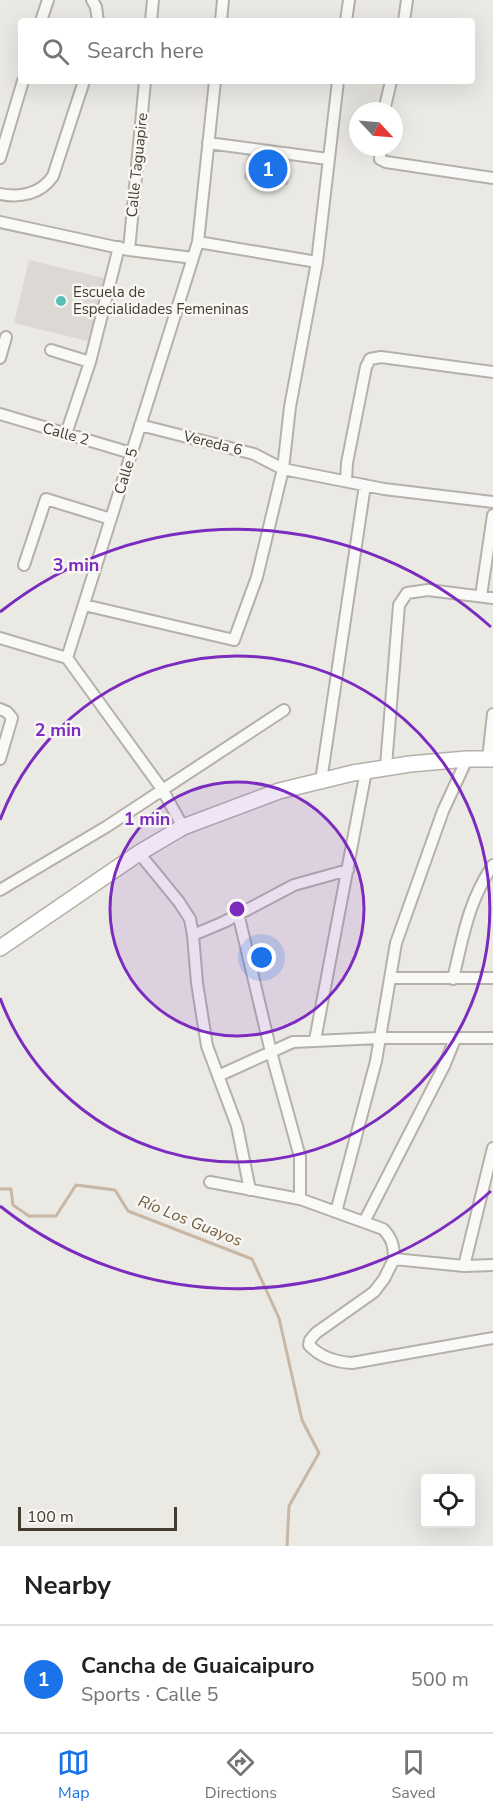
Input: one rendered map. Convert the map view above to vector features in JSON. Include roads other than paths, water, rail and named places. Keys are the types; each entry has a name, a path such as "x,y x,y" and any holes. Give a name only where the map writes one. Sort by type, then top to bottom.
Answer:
{"main road":[{"path":"0,948 139,853 183,827 279,791 386,766 490,759"}],"street":[{"path":"42,18 48,0"},
{"path":"92,0 98,18"},
{"path":"151,18 153,0"},
{"path":"221,18 223,0"},
{"path":"346,18 349,0"},
{"path":"404,18 407,0"},
{"path":"0,158 22,84"},
{"path":"0,194 9,196 30,194 47,185 53,176 83,84"},
{"name":"Calle Taguapire","path":"66,434 124,248 145,84"},
{"name":"Calle 5","path":"67,658 198,242 214,84"},
{"path":"84,604 234,640 257,577 283,469 290,407 317,262 338,84"},
{"path":"386,102 389,84"},
{"path":"208,143 328,159"},
{"path":"380,156 380,159 386,162 493,178"},
{"path":"0,222 124,248 193,258"},
{"path":"198,242 317,262"},
{"path":"0,358 6,336"},
{"path":"51,350 90,362"},
{"path":"346,481 347,463 366,367 370,359 381,357 493,372"},
{"name":"Calle 2","path":"0,414 131,453"},
{"name":"Vereda 6","path":"140,425 254,454 283,469 365,485 493,502"},
{"path":"321,781 365,485"},
{"path":"24,565 46,499 111,519"},
{"path":"481,597 493,515"},
{"path":"386,766 399,605 408,593 428,590 493,598"},
{"path":"0,638 67,658 162,789 183,827"},
{"path":"0,710 7,712 12,718 0,759"},
{"path":"0,890 106,827 284,710"},
{"path":"490,759 493,714"},
{"path":"336,1212 376,1061 396,943 443,811 467,759"},
{"path":"315,1040 366,771"},
{"path":"139,853 179,902 190,920 207,1046 237,1126 250,1190"},
{"path":"453,979 470,908 481,883 493,865"},
{"path":"193,935 224,922 294,885 348,870"},
{"path":"238,913 271,1052 300,1157 300,1199"},
{"path":"391,978 493,978"},
{"path":"218,1076 293,1042 379,1038 493,1038"},
{"path":"364,1222 444,1066 455,1039"},
{"path":"464,1266 493,1148"},
{"path":"210,1182 300,1199 383,1229 391,1237 394,1259 384,1279 375,1292 316,1333 309,1345 314,1351 332,1360 352,1363 493,1338"},
{"path":"394,1259 464,1266 493,1265"}],"waterway":[{"name":"Río Los Guayos","path":"0,1189 11,1189 13,1205 29,1216 56,1216 76,1185 115,1190 128,1211 252,1259 279,1318 302,1420 319,1453 289,1506 287,1546"}],"place":[{"name":"Cancha de Guaicaipuro","path":"268,169"},
{"name":"Escuela de Especialidades Femeninas","path":"61,301"}]}
